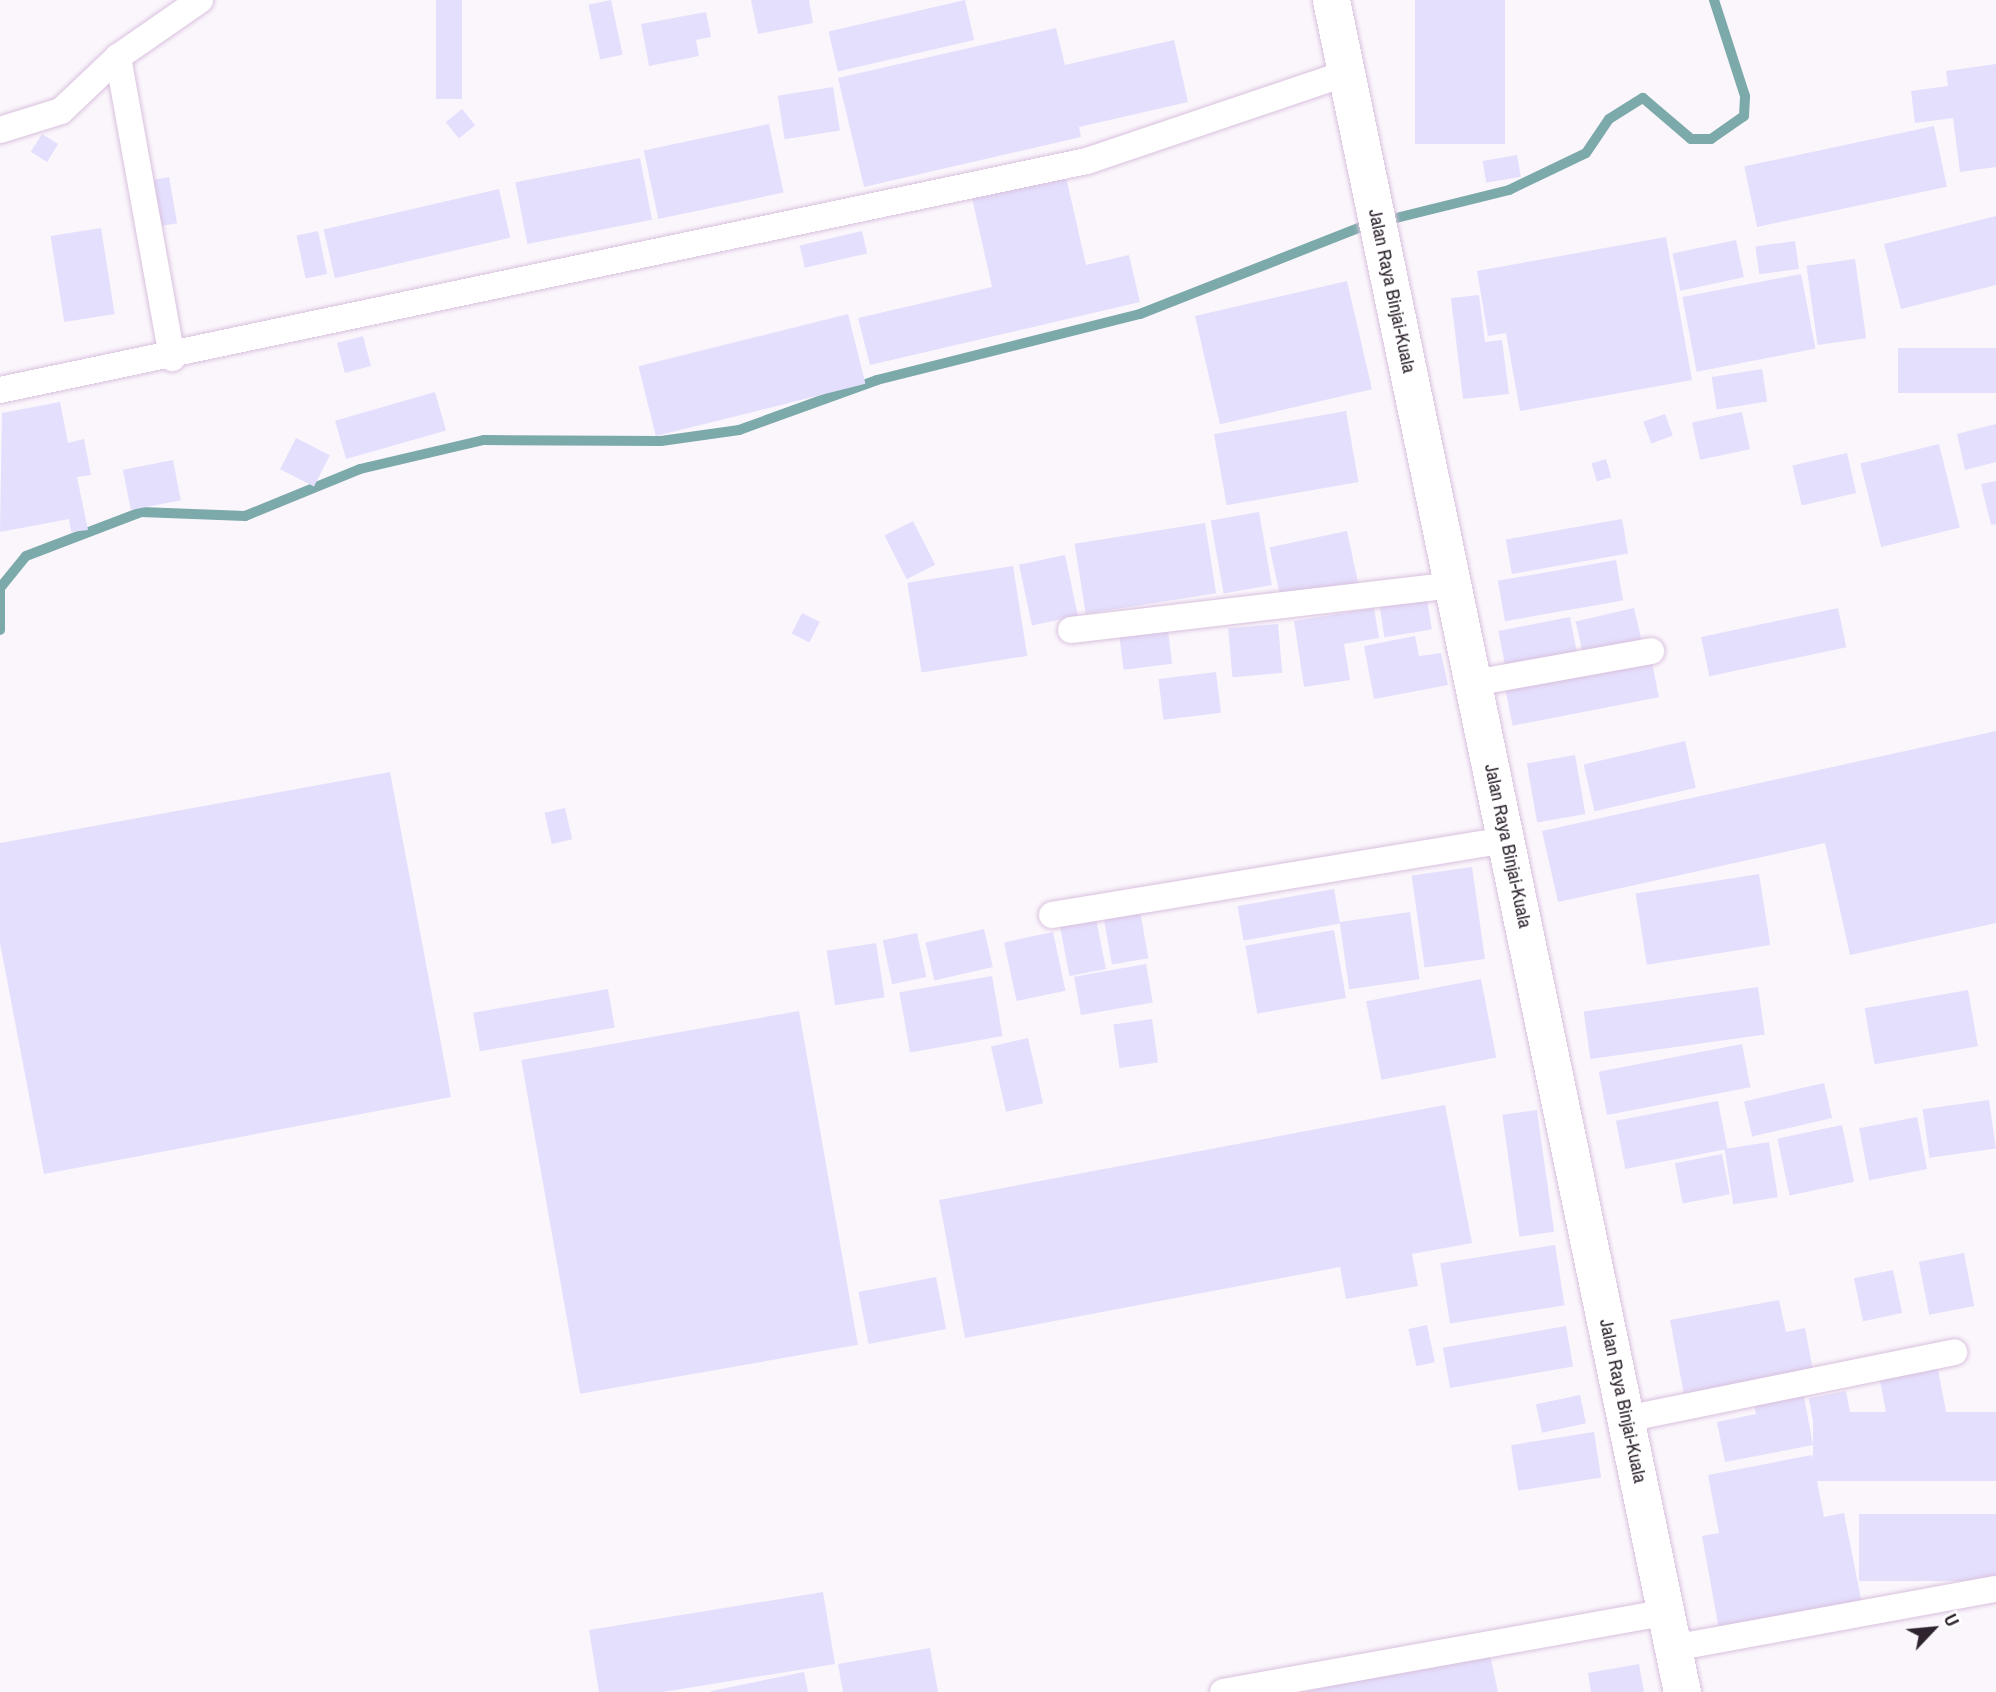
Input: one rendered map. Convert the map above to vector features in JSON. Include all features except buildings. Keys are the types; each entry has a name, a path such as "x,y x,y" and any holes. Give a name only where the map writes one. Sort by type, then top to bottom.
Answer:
{"main road":[{"name":"Jalan Raya Binjai-Kuala","path":"1331,0 1682,1692"}],"street":[{"path":"0,130 61,111 118,57 200,0"},
{"path":"118,57 172,358"},
{"path":"0,390 172,358 1087,161 1347,73"},
{"path":"1071,630 1454,585"},
{"path":"1474,683 1651,651"},
{"path":"1052,915 1507,840"},
{"path":"1626,1419 1954,1352"},
{"path":"1673,1648 1996,1589"},
{"path":"1223,1692 1667,1612"}],"waterway":[{"path":"1384,221 1509,190 1586,153 1609,119 1643,98 1691,139 1711,139 1744,116 1745,96 1714,0"},
{"path":"0,588 26,556 141,512 245,516 360,469 484,440 661,441 739,430 877,380 1140,314 1369,224"},
{"path":"0,590 0,630"}]}
